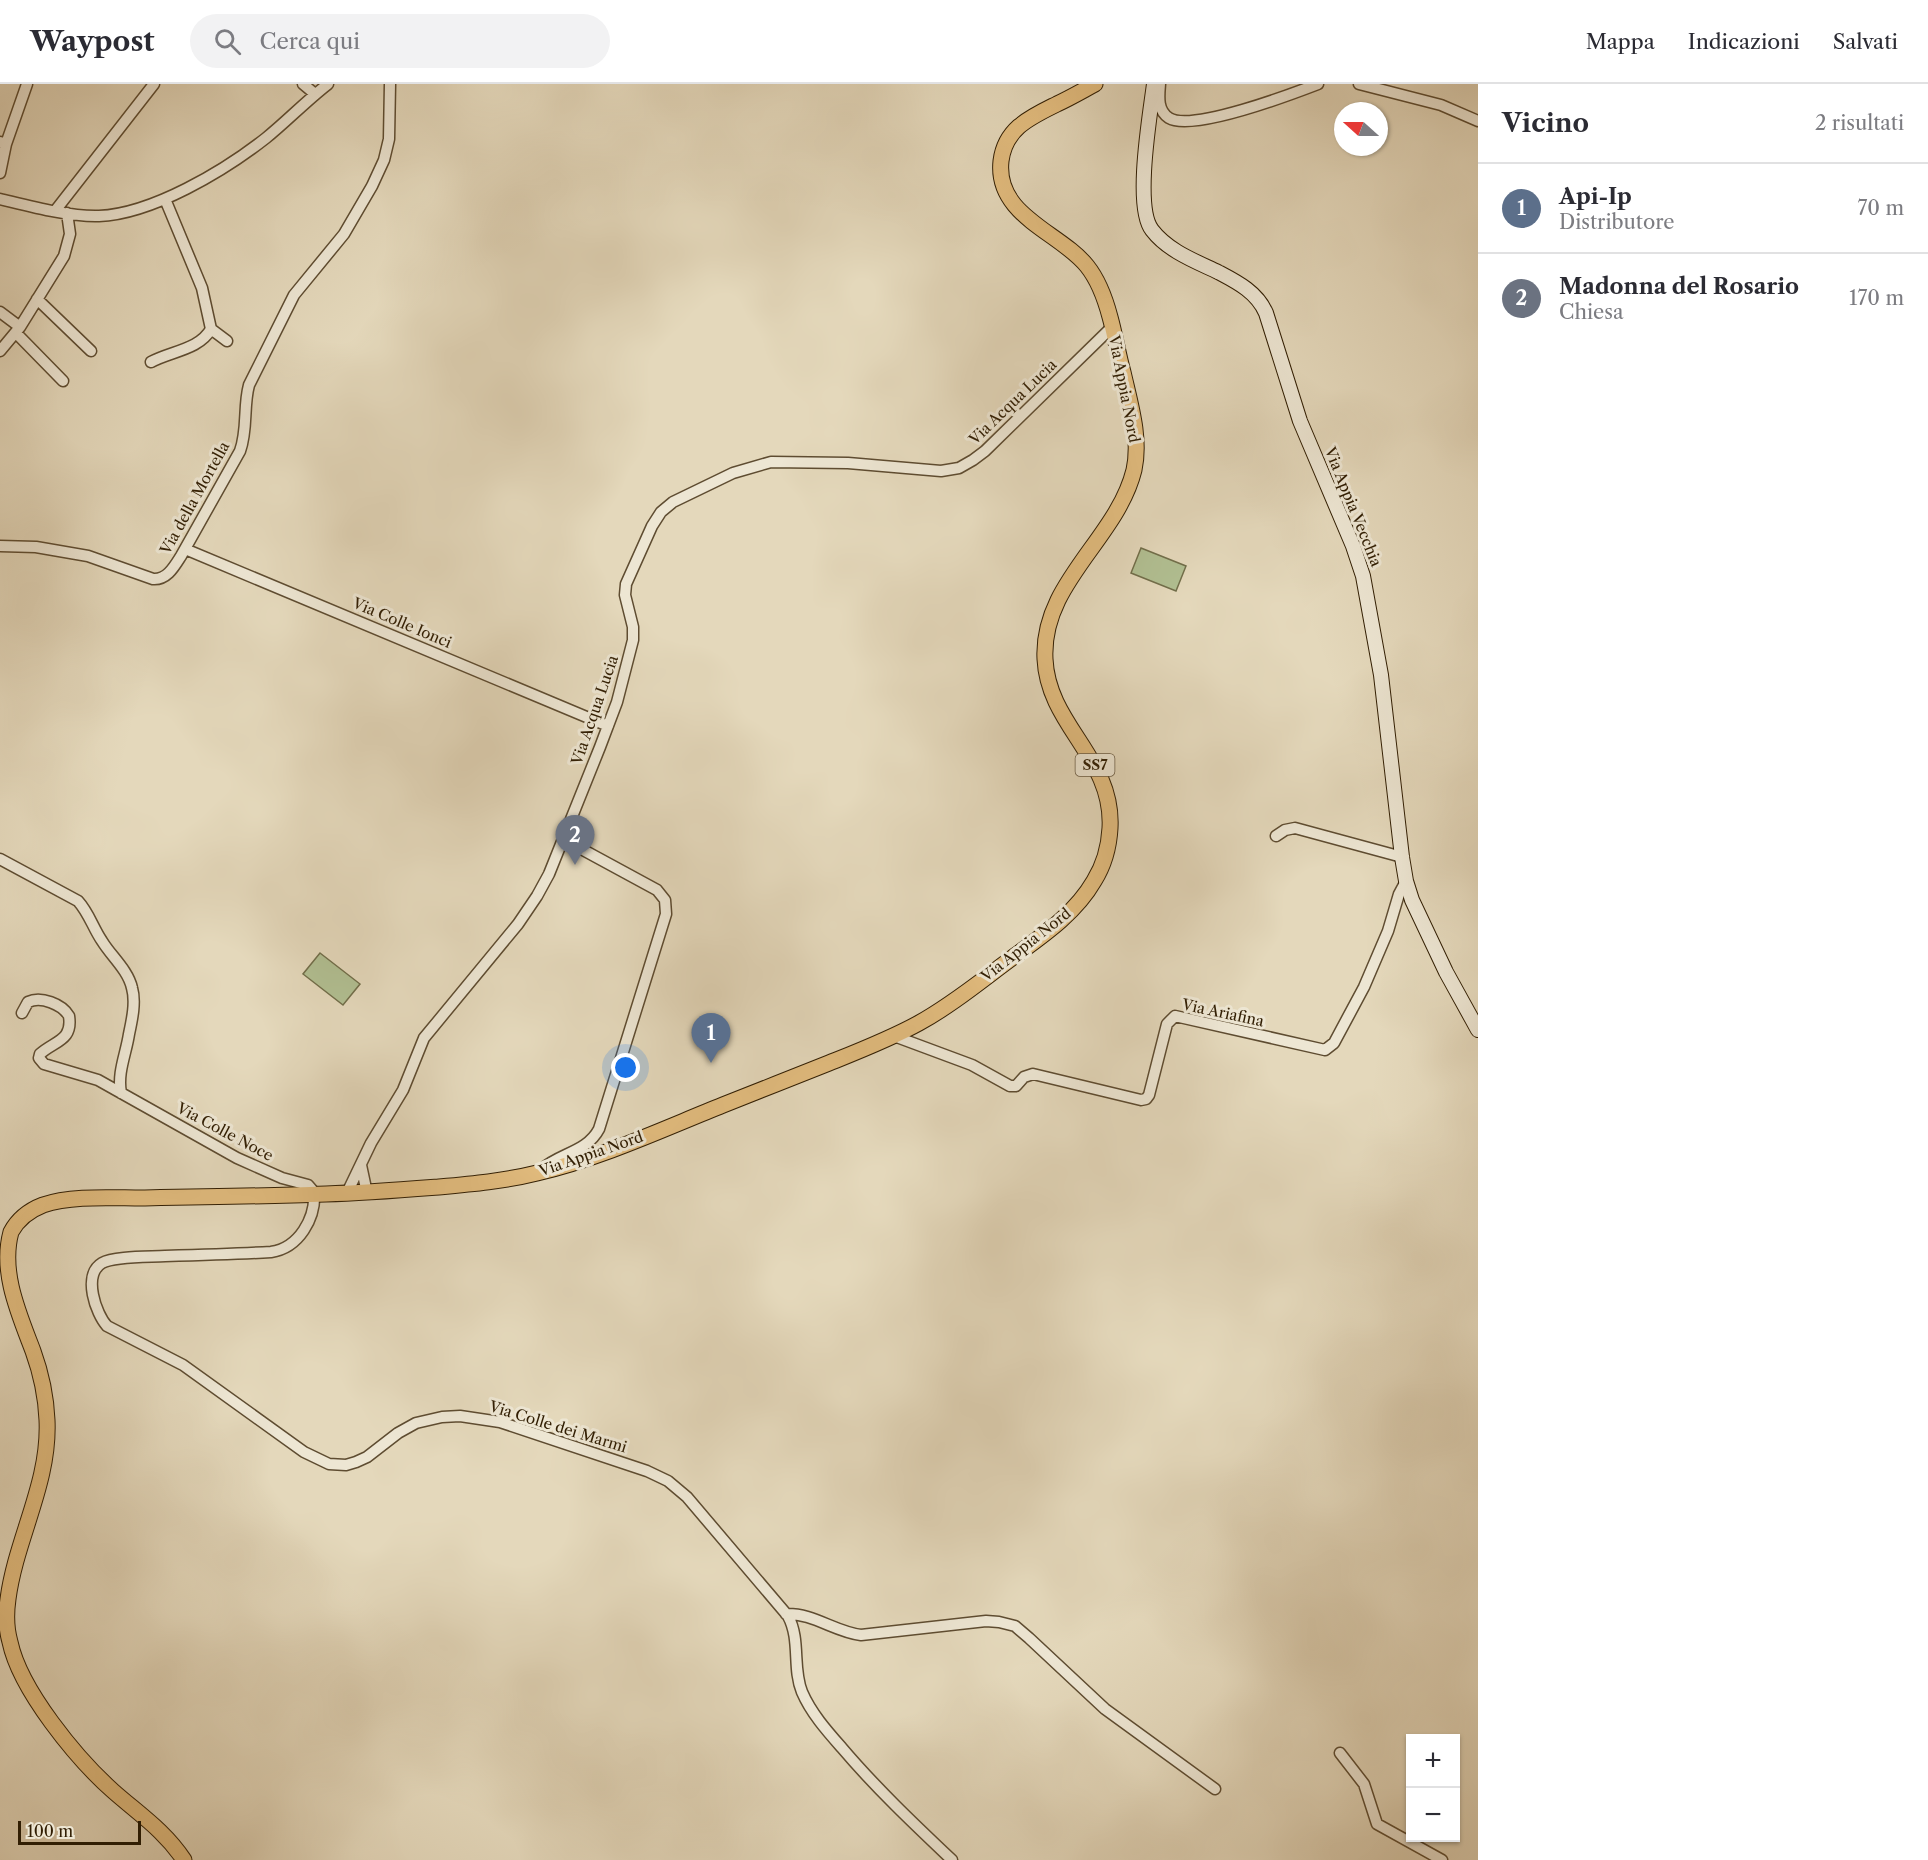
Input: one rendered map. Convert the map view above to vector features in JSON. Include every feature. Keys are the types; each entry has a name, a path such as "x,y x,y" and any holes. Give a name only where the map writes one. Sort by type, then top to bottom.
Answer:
{"main road":[{"name":"Via Appia Nord","path":"366,1193 484,1182 538,1173 629,1142 894,1036 949,1005 1057,924 1091,887 1106,854 1110,823 1107,792 1096,766 1055,700 1047,676 1045,653 1049,624 1062,593 1116,510 1134,470 1136,450 1134,423 1102,293 1089,269 1076,255 1029,221 1018,210 1007,192 1000,170 1005,146 1017,127 1031,117 1095,84"},
{"name":"Via Appia Vecchia","path":"1154,84 1144,178 1143,207 1146,220 1152,230 1178,252 1235,281 1251,292 1262,304 1268,318 1300,421 1362,571 1380,667 1402,857 1410,895 1442,965 1478,1030"},
{"name":"SS7","path":"184,1860 160,1830 110,1788 81,1759 32,1692 11,1648 7,1623 9,1594 43,1470 48,1422 44,1388 38,1366 4,1282 2,1266 4,1250 11,1231 26,1215 41,1206 61,1201 366,1193"}],"street":[{"path":"0,174 3,143 27,84"},
{"path":"55,211 154,84"},
{"path":"303,84 315,94"},
{"path":"0,199 55,211 95,216 123,214 139,210 194,184 255,146 327,84"},
{"name":"Via della Mortella","path":"0,546 36,547 88,556 140,575 158,579 170,572 240,451 246,428 249,385 287,307 305,279 351,224 382,166 390,136 390,84"},
{"path":"1160,84 1161,109 1168,117 1177,121 1207,119 1284,97 1318,84"},
{"path":"1359,84 1436,103 1478,121"},
{"path":"165,199 203,292 211,329 227,341"},
{"path":"0,351 18,330 60,264 70,234 67,213"},
{"path":"37,299 91,351"},
{"path":"0,312 63,381"},
{"name":"Via Acqua Lucia","path":"347,1194 374,1137 405,1085 424,1038 527,912 543,886 608,726 628,665 633,627 625,596 626,584 654,522 666,507 733,473 771,462 848,463 937,471 959,468 985,451 1112,327"},
{"path":"151,362 196,344 205,338 211,329"},
{"name":"Via Colle Ionci","path":"185,549 608,726"},
{"path":"1276,836 1285,830 1295,828 1402,857"},
{"path":"538,1173 555,1159 585,1146 599,1129 666,914 663,898 654,888 563,838"},
{"path":"0,859 78,901 86,910 101,939 129,980 133,1007 120,1077 121,1094"},
{"name":"Via Ariafina","path":"894,1036 972,1065 1010,1086 1016,1086 1024,1077 1032,1074 1141,1100 1146,1099 1149,1095 1167,1024 1175,1016 1325,1050 1334,1043 1364,987 1388,931 1397,898 1406,881"},
{"name":"Via Colle Noce","path":"22,1013 26,1005 34,999 55,1004 64,1009 70,1019 66,1034 57,1044 39,1056 40,1060 51,1067 98,1080 249,1164 282,1178 308,1185 314,1194"},
{"path":"361,1165 366,1193"},
{"name":"Via Colle dei Marmi","path":"314,1194 313,1211 306,1225 293,1243 282,1250 136,1257 102,1263 94,1273 92,1288 94,1302 101,1318 110,1328 166,1355 189,1369 304,1452 329,1464 346,1465 367,1457 398,1433 416,1424 442,1417 460,1416 500,1422 655,1474 673,1484 786,1614 792,1625 795,1639 799,1684 813,1712 877,1788 952,1860"},
{"path":"786,1614 805,1616 845,1632 865,1635 986,1621 1012,1625 1110,1713 1215,1789"},
{"path":"1340,1753 1365,1787 1377,1824 1442,1860"}],"green space":[{"path":"1141,548 1186,566 1176,591 1131,573"},
{"path":"320,953 360,984 343,1005 303,974"}],"place":[{"name":"Madonna del Rosario","path":"575,865"},
{"name":"Api-Ip","path":"711,1063"}]}
